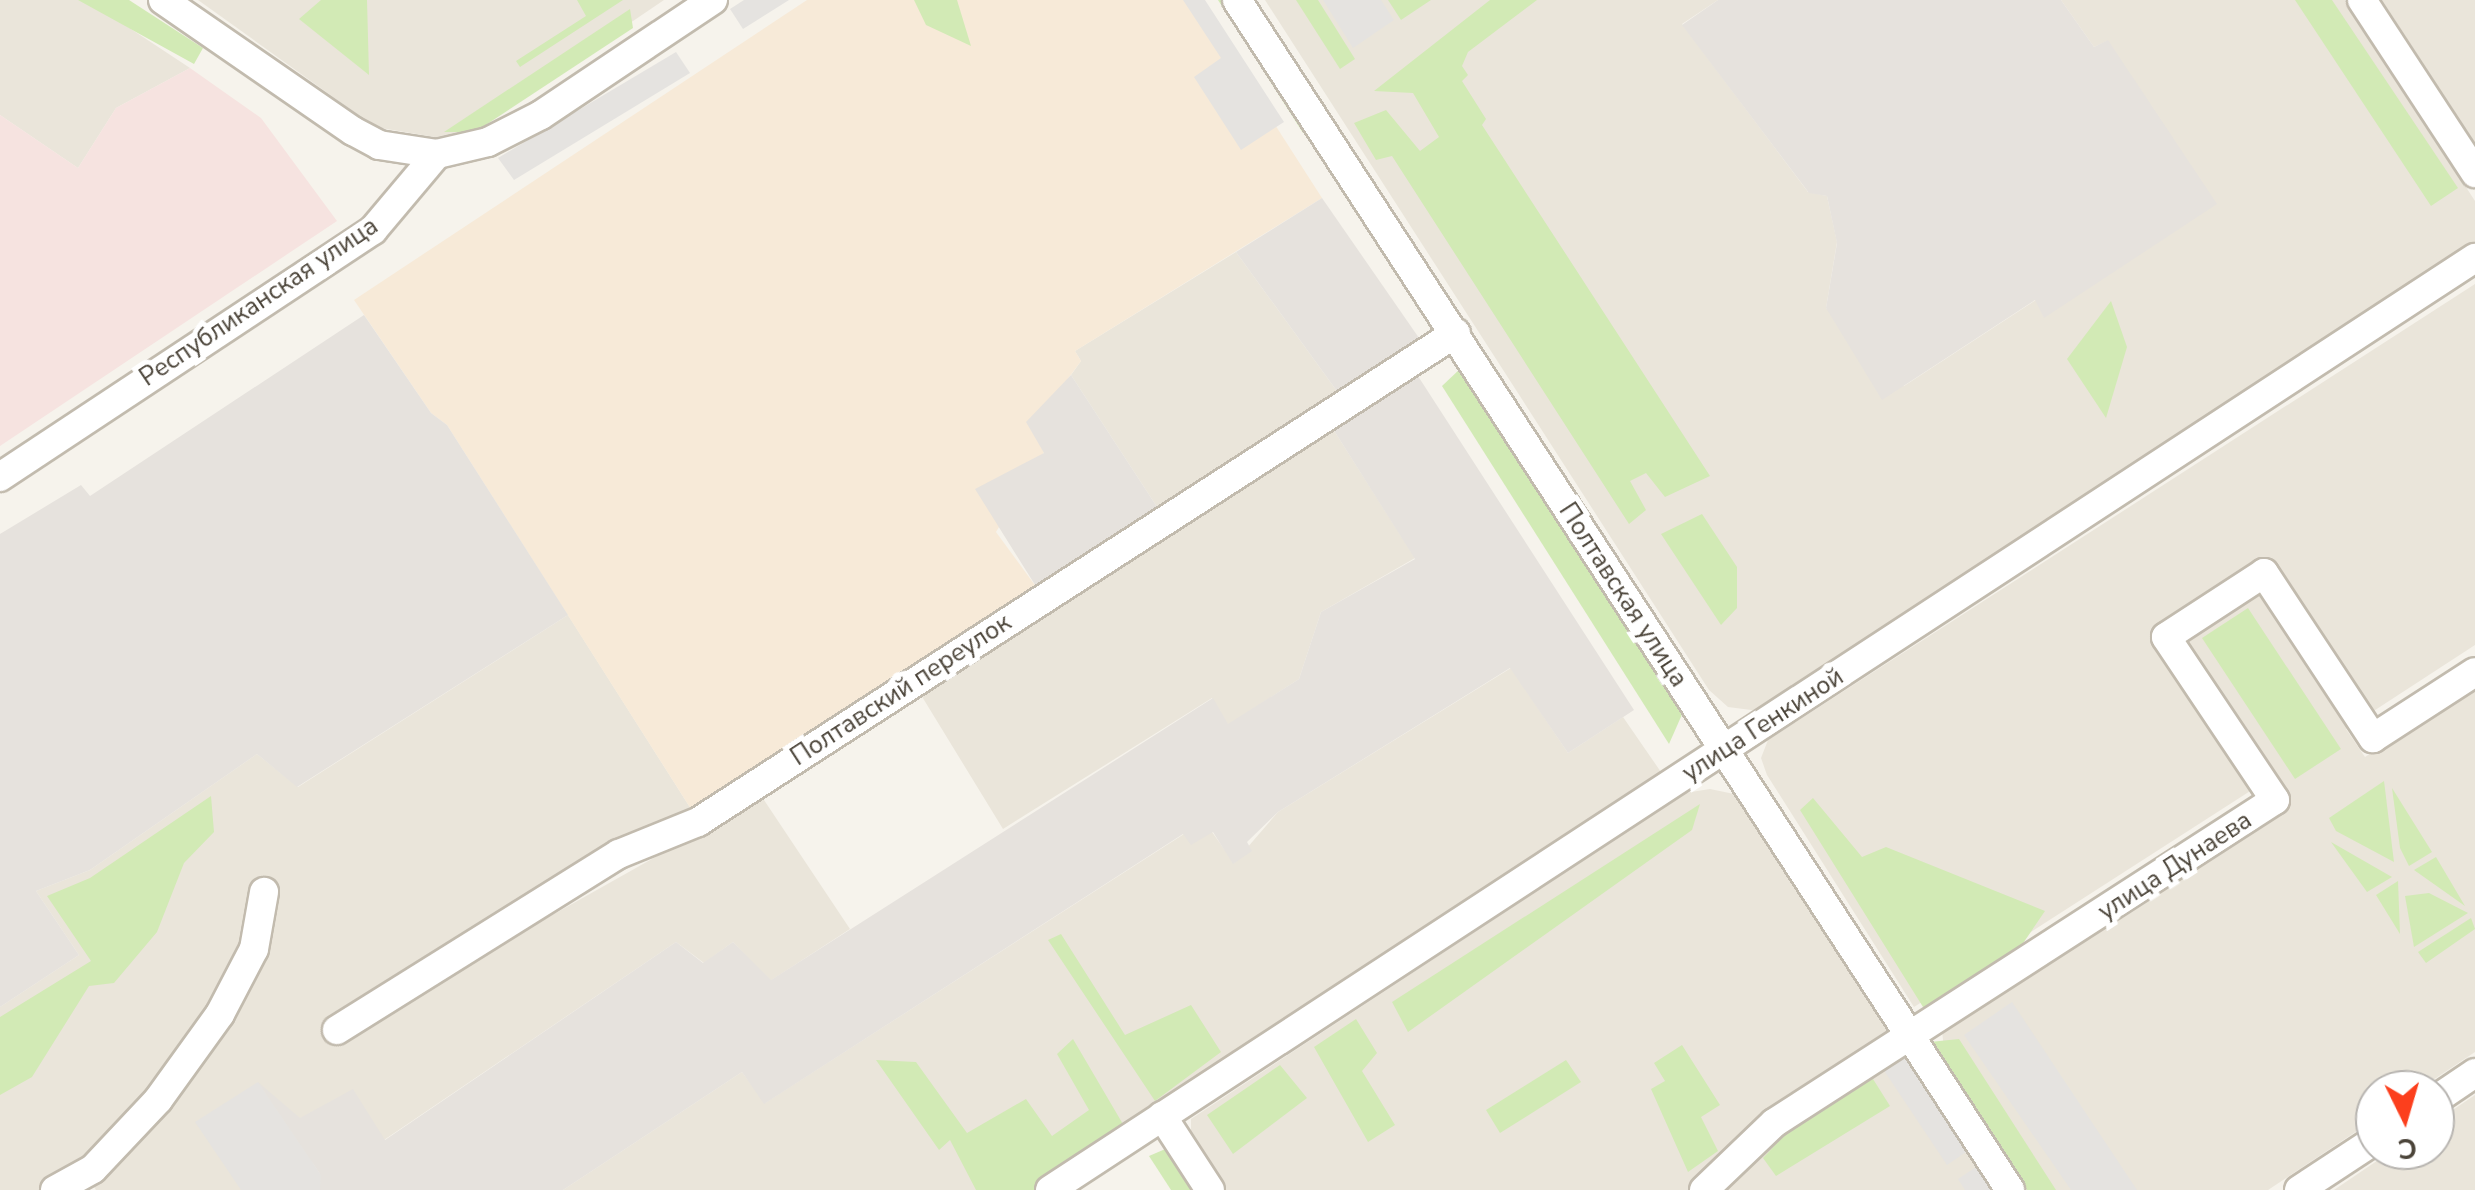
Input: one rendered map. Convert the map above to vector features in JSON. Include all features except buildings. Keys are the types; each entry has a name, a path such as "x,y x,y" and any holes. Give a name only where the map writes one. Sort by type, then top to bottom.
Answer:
{"street":[{"path":"163,0 366,138 437,154 488,142 541,115 714,0"},
{"name":"Полтавская улица","path":"1236,0 2010,1190"},
{"path":"2362,0 2475,173"},
{"name":"Республиканская улица","path":"0,477 373,230 437,154"},
{"name":"улица Генкиной","path":"1050,1190 2475,258"},
{"name":"Полтавский переулок","path":"337,1030 619,854 698,822 1456,333"},
{"name":"улица Дунаева","path":"1704,1190 1774,1123 1910,1041 2275,800 2166,637 2264,573 2373,738 2475,672"},
{"path":"55,1190 93,1169 158,1100 220,1014 254,949 264,892"},
{"path":"1162,1116 1210,1190"},
{"path":"2300,1190 2355,1153"}],"shaded area":[{"path":"0,0 87,0 190,68 116,108 78,168 0,115"},
{"path":"198,0 664,0 475,128 440,138 375,127"},
{"path":"744,0 789,0 743,29 730,9"},
{"path":"807,0 1195,0 1322,198 1075,351 1081,361 1045,410 1027,422 1044,452 996,532 1037,588 691,809 447,425 431,413 354,300"},
{"path":"1183,0 1205,0 1284,122 1241,150 1194,77 1221,58"},
{"path":"1265,0 1718,0 1682,24 1808,192 1827,196 1837,242 1826,308 1904,386 2036,300 2044,317 2107,41 2094,47 2061,0 2345,0 2475,201 2475,241 1759,711 1728,707 1709,690"},
{"path":"1323,0 1381,0 1394,20 1353,48"},
{"path":"1718,0 2061,0 2094,47 2108,40 2217,204 2044,318 2035,300 1882,400 1826,308 1837,243 1827,196 1809,193 1682,25"},
{"path":"2382,0 2475,0 2475,144"},
{"path":"676,52 690,73 514,180 498,158"},
{"path":"190,68 261,118 337,221 0,446 0,115 78,168 116,108"},
{"path":"1322,198 1419,338 1339,394 1236,252"},
{"path":"1236,252 1339,394 1161,513 1071,375 1081,361 1075,351"},
{"path":"2475,284 2475,645 2346,729 2365,757 2475,684 2475,1052 2448,1070 2355,1070 2355,1132 2268,1190 2034,1190 1944,1048 1942,1031 2291,803 2272,777 1914,1007 1767,775 1761,758 1768,740"},
{"path":"364,315 431,413 447,425 568,615 297,787 257,754 90,870 36,891 79,955 0,1007 0,534 81,485 90,496"},
{"path":"1416,373 1634,710 1568,753 1510,668 1278,812 1247,842 1252,851 1233,864 1213,832 1191,845 1183,834 764,1104 742,1072 563,1190 320,1190 320,1174 258,1082 300,1118 353,1089 385,1140 676,942 703,963 733,942 771,980 1213,698 1228,724 1299,679 1321,612 1415,559 1333,429"},
{"path":"1071,375 1161,513 1037,588 975,489 1044,453 1026,422"},
{"path":"1333,429 1415,558 1321,612 1299,679 1228,725 1212,698 1003,829 921,695"},
{"path":"568,615 691,809 614,844 394,1004 762,797 850,929 770,981 733,942 704,963 676,942 384,1140 300,1118 320,1190 96,1190 93,1185 219,1038 201,1025 80,1167 39,1190 0,1190 0,1007 79,955 36,891 90,870 257,754 298,787"},
{"path":"1511,668 1568,753 1623,717 1663,775 1029,1190 563,1190 742,1072 765,1103 1184,834 1212,832 1234,863 1278,812"},
{"path":"1710,789 1734,794 1996,1190 1223,1190 1191,1141 1191,1119 1685,793"},
{"path":"2012,1002 2137,1190 2071,1190 1964,1035"},
{"path":"1903,1051 1969,1150 1947,1165 1881,1066"},
{"path":"258,1082 321,1175 320,1190 241,1190 195,1122"},
{"path":"2475,1095 2475,1190 2334,1190 2364,1170 2455,1170 2455,1108"},
{"path":"1979,1165 1996,1190 1965,1190 1958,1179"}],"green space":[{"path":"78,0 129,0 203,48 194,64"},
{"path":"321,0 367,0 369,75 299,19"},
{"path":"577,0 623,0 520,67 516,61 586,16"},
{"path":"914,0 957,0 971,46 926,25"},
{"path":"1218,0 1225,0 1307,126 1303,133"},
{"path":"1296,0 1318,0 1355,59 1340,69"},
{"path":"1388,0 1431,0 1401,20"},
{"path":"1490,0 1537,0 1468,52 1462,66 1468,75 1462,81 1486,119 1482,125 1710,476 1665,497 1646,473 1630,481 1646,510 1629,524 1392,156 1376,160 1354,123 1386,110 1420,151 1439,137 1413,93 1374,91"},
{"path":"2295,0 2332,0 2458,188 2431,206"},
{"path":"630,9 633,28 475,132 444,132"},
{"path":"2111,301 2127,347 2106,418 2067,359"},
{"path":"1461,368 1684,710 1669,744 1442,386"},
{"path":"1702,514 1737,567 1737,608 1721,625 1661,534"},
{"path":"2248,608 2341,749 2295,779 2202,638"},
{"path":"2384,781 2394,862 2336,831 2329,818"},
{"path":"2392,788 2432,852 2409,866 2400,848"},
{"path":"211,796 214,832 184,863 157,932 114,983 89,986 32,1077 0,1095 0,1017 91,961 47,896 90,878"},
{"path":"1813,798 1862,857 1886,847 2045,911 2013,958 1928,1015 1800,810"},
{"path":"1700,804 1692,830 1408,1032 1392,1002"},
{"path":"2331,842 2392,877 2367,892"},
{"path":"2436,857 2465,906 2414,870"},
{"path":"2398,881 2400,934 2376,895"},
{"path":"2429,893 2468,913 2414,947 2405,896"},
{"path":"2471,918 2475,929 2426,963 2418,952"},
{"path":"1061,934 1125,1035 1191,1005 1221,1052 1155,1101 1048,940"},
{"path":"1356,1019 1377,1053 1362,1071 1395,1125 1368,1142 1314,1047"},
{"path":"1073,1039 1127,1131 1038,1190 976,1190 950,1140 939,1150 876,1060 916,1062 967,1133 1026,1099 1052,1136 1089,1110 1057,1054"},
{"path":"1959,1039 2056,1190 2027,1190 1930,1042"},
{"path":"1682,1045 1720,1105 1701,1117 1718,1151 1688,1172 1651,1089 1665,1081 1654,1063"},
{"path":"1566,1060 1581,1082 1500,1133 1486,1110"},
{"path":"1280,1065 1307,1098 1233,1154 1207,1115"},
{"path":"1873,1079 1890,1106 1776,1176 1763,1158 1799,1120"},
{"path":"1170,1147 1197,1190 1171,1190 1149,1156"}]}
